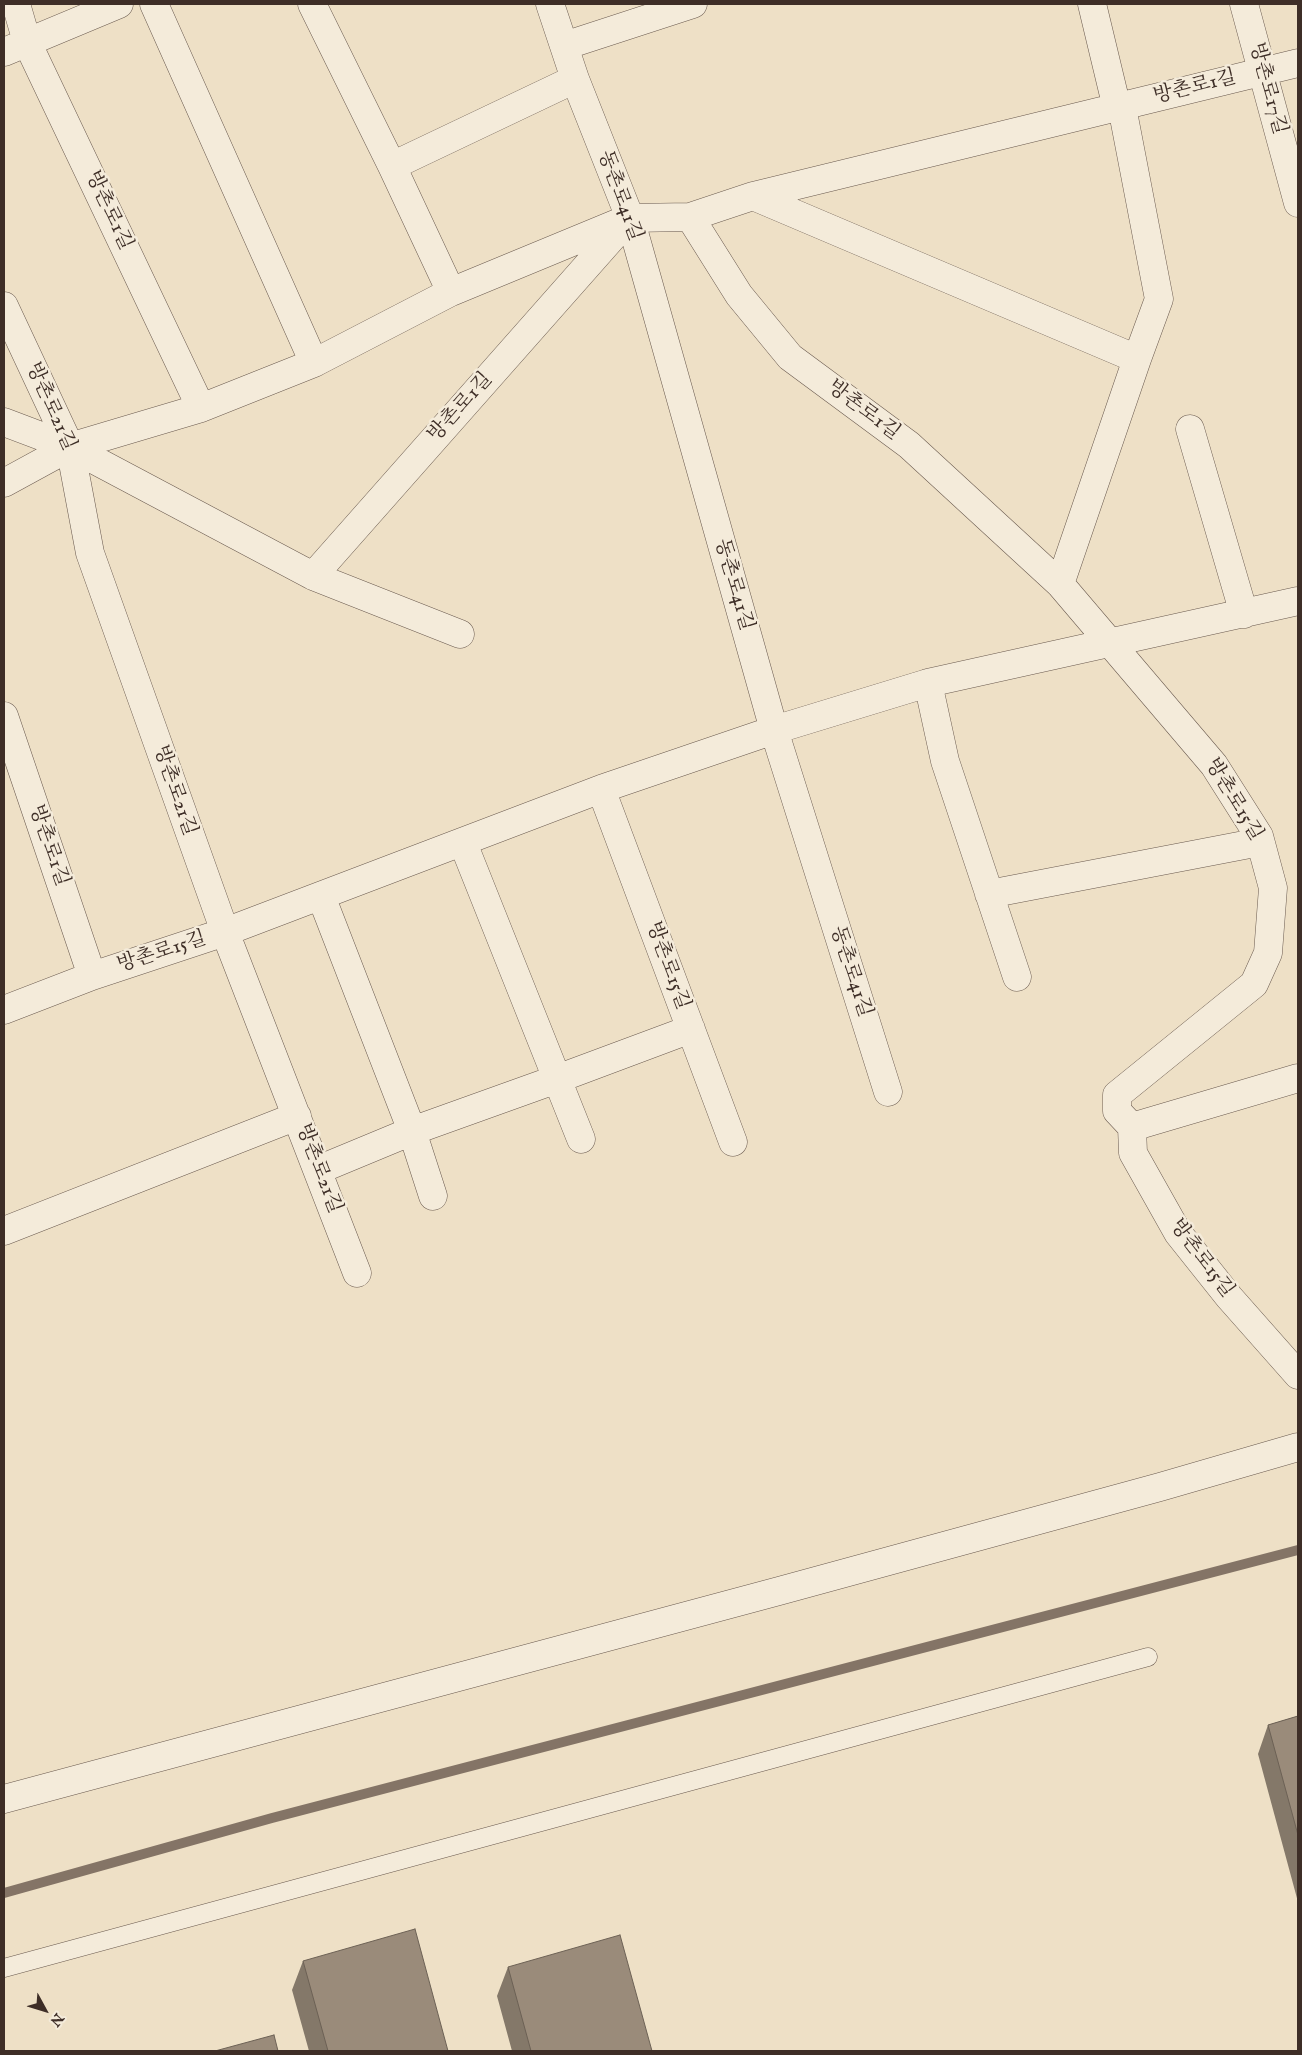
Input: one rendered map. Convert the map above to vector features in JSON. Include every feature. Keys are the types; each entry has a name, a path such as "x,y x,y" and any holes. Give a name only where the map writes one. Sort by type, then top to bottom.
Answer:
{"street":[{"name":"방촌로1길","path":"16,4 16,47 201,408"},
{"path":"16,47 119,4"},
{"path":"154,4 314,363"},
{"path":"312,4 392,166 451,292"},
{"name":"동촌로41길","path":"550,4 575,79 630,218 774,730 888,1092"},
{"path":"564,46 693,4"},
{"path":"1060,584 1159,299 1119,107 1092,4"},
{"name":"방촌로17길","path":"1244,4 1298,203"},
{"name":"방촌로1길","path":"4,483 70,447 201,408 314,363 451,292 630,218 690,217 753,196 1298,63"},
{"path":"392,166 575,79"},
{"path":"753,196 1137,359"},
{"name":"방촌로1길","path":"690,217 739,295 790,357 909,445 1060,584 1110,642"},
{"name":"방촌로1길","path":"313,576 630,218"},
{"name":"방촌로21길","path":"4,306 70,447 90,553 224,932 298,1116 357,1273"},
{"path":"4,422 70,447 313,576 460,634"},
{"path":"1190,428 1244,614"},
{"name":"방촌로15길","path":"4,1010 92,976 224,932 602,789 774,730 928,684 1298,601"},
{"name":"방촌로15길","path":"1110,642 1214,764 1259,836 1272,888 1268,953 1254,984 1117,1095 1117,1111 1132,1127 1133,1153 1178,1234 1229,1297 1298,1375"},
{"path":"928,684 945,761 1017,977"},
{"name":"방촌로1길","path":"4,716 92,976"},
{"name":"방촌로15길","path":"602,789 733,1142"},
{"path":"463,842 581,1139"},
{"path":"989,894 1260,842"},
{"path":"321,896 412,1131 433,1196"},
{"path":"318,1170 412,1131 558,1080 691,1028"},
{"path":"1132,1127 1298,1078"},
{"path":"4,1231 298,1116"},
{"path":"4,1799 865,1568 1298,1447"}],"lane":[{"path":"4,1968 1148,1657"}],"building":[{"path":"1298,1716 1298,1835 1268,1725"},
{"path":"415,1929 448,2051 328,2051 303,1961"},
{"path":"620,1935 652,2051 531,2051 508,1967"},
{"path":"274,2035 278,2051 215,2051"}],"waterway":[{"path":"4,1893 272,1818 1298,1550"}]}
